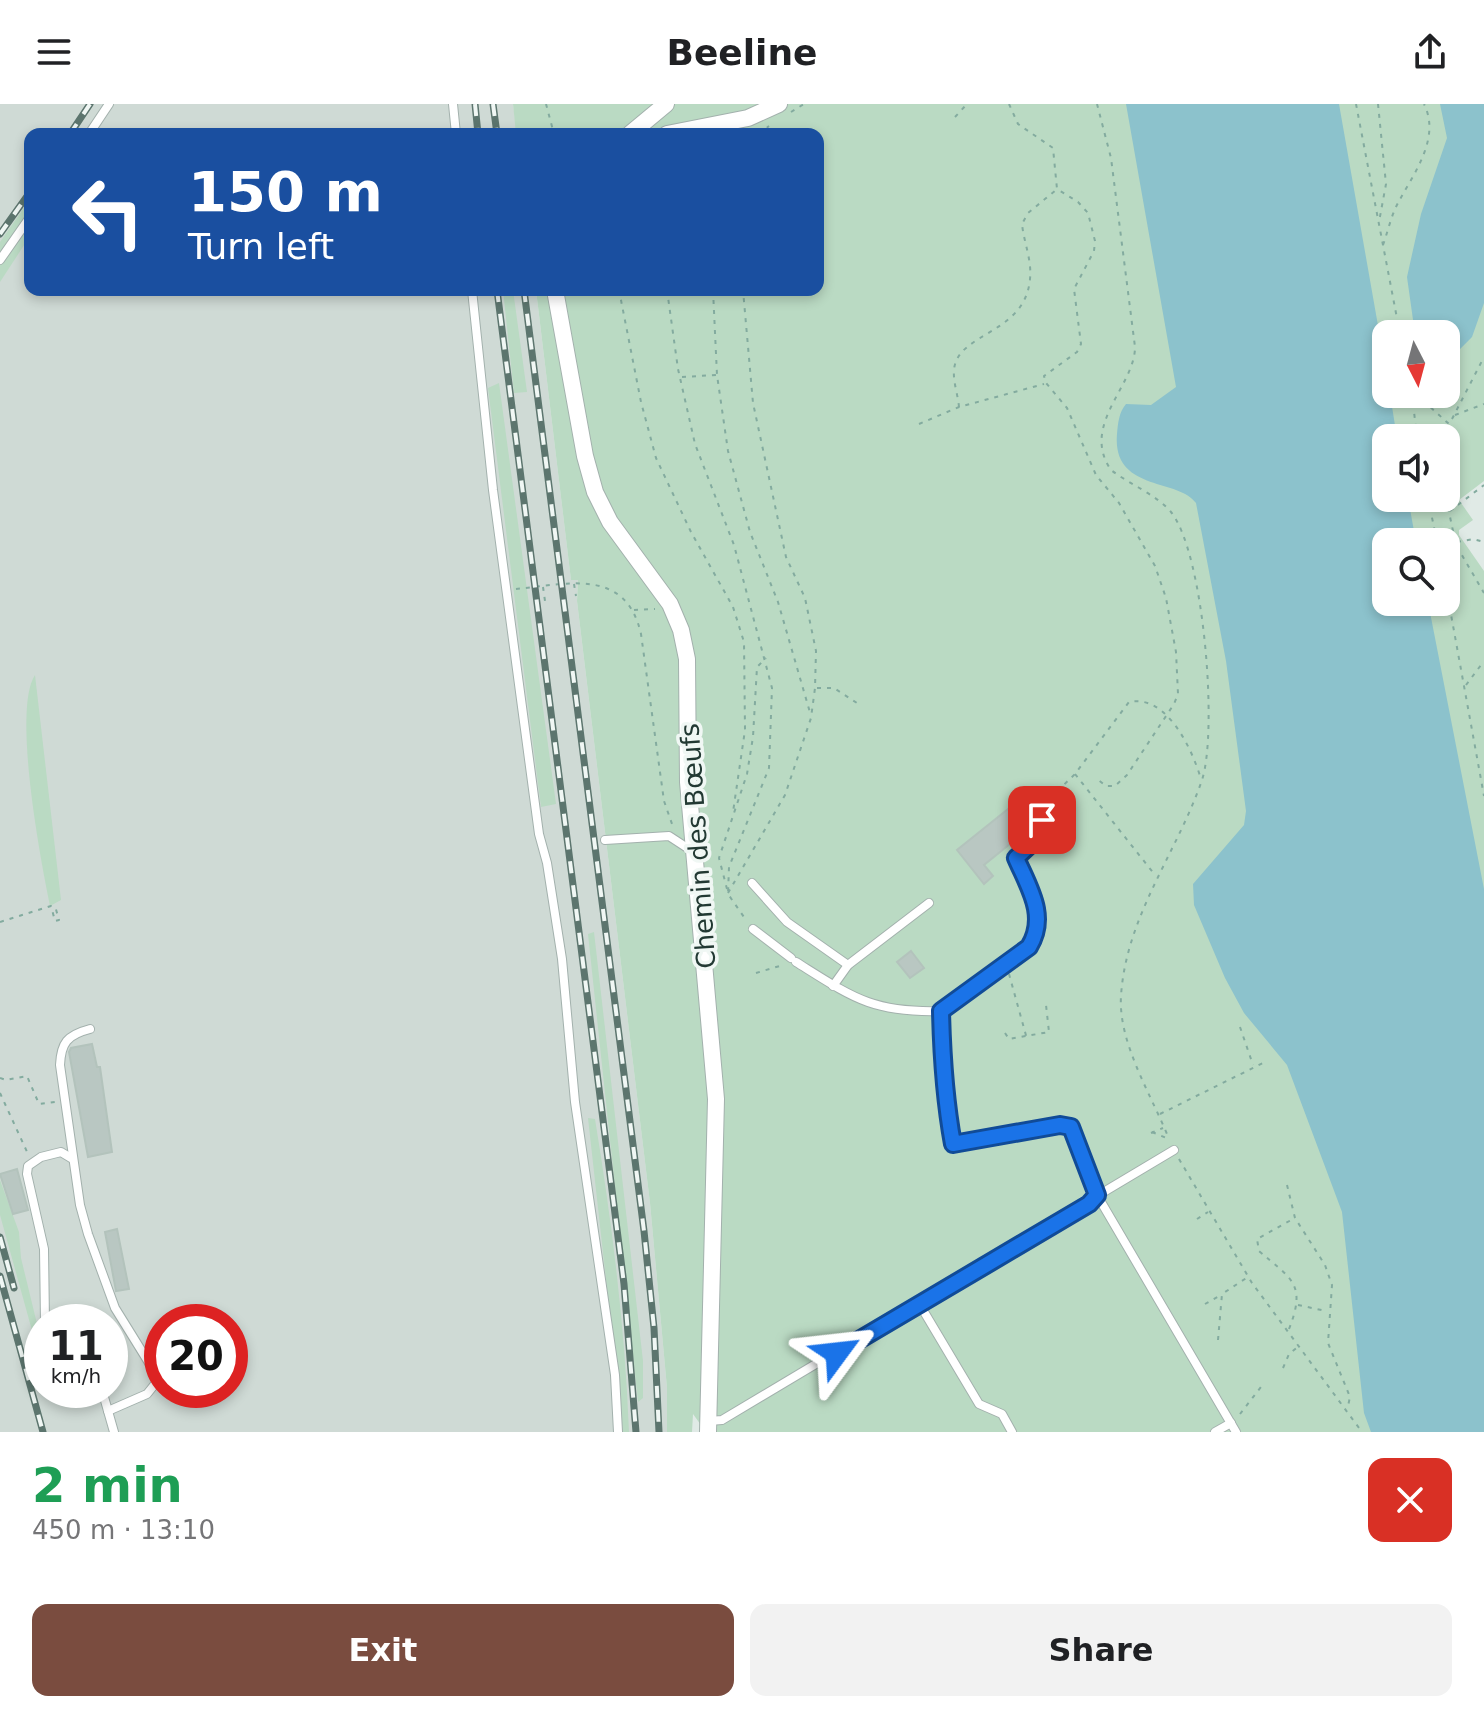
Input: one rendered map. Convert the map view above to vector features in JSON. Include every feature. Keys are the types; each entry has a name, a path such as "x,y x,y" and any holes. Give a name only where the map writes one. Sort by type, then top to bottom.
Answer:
{"street":[{"path":"637,128 666,104"},
{"path":"697,128 748,118 779,104"},
{"name":"Chemin des Bœufs","path":"556,296 583,445 595,492 619,535 670,604 681,630 687,659 687,765 716,1099 708,1426"}],"lane":[{"path":"93,128 109,104"},
{"path":"453,104 455,128"},
{"path":"0,260 24,226"},
{"path":"473,296 496,510 539,834 547,863 562,959 575,1102 615,1375 618,1432"},
{"path":"753,929 833,986 876,1008 903,1012 941,1011 1029,947 1036,935 1039,916 1016,858 1048,828 1027,799"},
{"path":"605,840 669,836 695,847"},
{"path":"752,883 787,922 848,965"},
{"path":"833,986 848,965 929,903"},
{"path":"941,1011 943,1069 953,1144 1060,1125 1071,1127 1097,1195 1236,1432"},
{"path":"90,1029 73,1033 60,1049 73,1160 88,1234 115,1308 159,1379 147,1394 108,1411"},
{"path":"708,1426 920,1305 1174,1150"},
{"path":"45,1304 44,1249 27,1174 33,1162 61,1152 73,1160"},
{"path":"920,1305 979,1404 1002,1414 1012,1432"},
{"path":"107,1408 114,1432"},
{"path":"1215,1432 1231,1423"}],"path":[{"path":"546,104 552,128"},
{"path":"955,117 967,104"},
{"path":"1009,104 1018,124 1053,148 1057,189"},
{"path":"1097,104 1111,158 1135,347 1132,371 1119,386 1107,411 1103,448 1111,470 1169,510 1186,544 1206,633 1206,758 1202,780 1156,876 1127,961 1121,999 1125,1032 1174,1150 1209,1212 1248,1277 1348,1408 1362,1432"},
{"path":"1356,104 1397,320"},
{"path":"1378,104 1386,184 1379,223"},
{"path":"1382,246 1396,206 1426,148 1432,127 1424,104"},
{"path":"1057,189 1078,202 1088,213 1095,241 1094,251 1074,289 1081,344 1077,352 1044,376 1046,383 1067,408 1096,475 1119,503 1155,566 1166,598 1179,673 1178,694 1127,775 1115,786 1106,786 1096,778"},
{"path":"959,407 954,368 962,351 1000,329 1015,315 1027,296 1029,255 1022,224 1028,213 1057,189"},
{"path":"620,296 641,402 656,458 691,532 733,607 744,642 745,730 733,812"},
{"path":"668,296 680,377 695,444 734,545 772,688 769,768 729,867 728,894"},
{"path":"713,296 717,375 728,451 750,532 778,602 811,718"},
{"path":"728,894 741,866 785,795 811,718 816,651 805,598 786,557 753,403 744,296"},
{"path":"1484,357 1453,417 1484,404"},
{"path":"680,377 717,375"},
{"path":"919,424 959,407 1046,383"},
{"path":"1430,408 1449,424"},
{"path":"1460,503 1484,485"},
{"path":"1448,512 1452,528"},
{"path":"1460,542 1473,539 1484,542"},
{"path":"1460,550 1484,593"},
{"path":"524,588 574,582 600,585 633,610 648,611 670,604"},
{"path":"574,582 576,596"},
{"path":"543,586 545,601"},
{"path":"633,610 641,634 666,812 677,831 695,847"},
{"path":"1452,616 1484,796"},
{"path":"753,929 728,894 719,858 751,749 757,667 766,658"},
{"path":"1466,686 1484,661"},
{"path":"815,688 834,688 860,705"},
{"path":"1040,808 1075,774 1129,702 1148,701 1165,714 1189,748 1202,780"},
{"path":"1075,774 1156,876"},
{"path":"0,922 51,906 55,921 59,920 55,906"},
{"path":"756,973 794,960"},
{"path":"1004,965 1013,982 1026,1037"},
{"path":"1005,1033 1009,1039 1049,1032 1046,1005"},
{"path":"1240,1027 1253,1066"},
{"path":"1159,1115 1267,1061"},
{"path":"0,1078 6,1080 27,1076 39,1104 65,1100"},
{"path":"0,1093 33,1162"},
{"path":"1164,1127 1152,1132 1169,1139"},
{"path":"1287,1185 1295,1218 1332,1285 1333,1300 1328,1312 1330,1356 1350,1397 1348,1408"},
{"path":"1197,1219 1209,1212"},
{"path":"1288,1330 1298,1305 1295,1284 1287,1273 1259,1251 1257,1239 1295,1218"},
{"path":"1205,1304 1248,1277"},
{"path":"1218,1340 1222,1294"},
{"path":"1298,1305 1328,1312"},
{"path":"1283,1368 1289,1354 1300,1345"},
{"path":"1231,1423 1264,1383"}],"shaded area":[{"path":"0,104 513,104 516,128 24,128 24,296 537,296 571,580 578,579 577,601 650,1203 667,1388 667,1432 0,1432"}],"green space":[{"path":"513,104 1484,104 1484,481 1460,499 1460,424 1372,424 1372,512 1460,512 1460,501 1473,520 1460,529 1372,528 1372,616 1460,616 1460,536 1484,571 1484,1432 706,1432 693,1414 692,1432 667,1432 667,1388 650,1203 577,601 578,580 571,580 537,296 824,296 824,128 515,128"},
{"path":"24,208 24,245 0,282 0,242"},
{"path":"504,296 514,296 527,392 514,393"},
{"path":"499,383 556,804 541,807 488,388"},
{"path":"35,675 61,900 50,906 35,823 27,752 26,719"},
{"path":"594,932 643,1361 643,1398 638,1402 588,934"},
{"path":"588,1118 595,1119 612,1236 629,1432 623,1432"},
{"path":"0,1180 19,1232 21,1258 32,1304 25,1304 0,1215"}],"water":[{"path":"1126,104 1339,104 1377,320 1372,320 1372,408 1392,408 1395,424 1372,424 1372,512 1411,512 1413,528 1372,528 1372,616 1431,616 1484,889 1484,1432 1371,1432 1364,1413 1342,1212 1287,1065 1244,1013 1225,978 1194,905 1193,884 1244,825 1246,811 1226,661 1196,503 1188,495 1135,475 1125,466 1118,453 1117,434 1118,422 1126,404 1151,405 1176,387"},
{"path":"1440,104 1484,104 1484,303 1472,337 1460,349 1460,320 1413,320 1407,277 1421,214 1447,138"}],"building":[{"path":"1018,801 1036,823 984,865 993,876 984,884 957,850"},
{"path":"911,951 924,968 910,978 897,962"},
{"path":"92,1044 97,1067 100,1067 112,1152 88,1157 69,1052 71,1048"},
{"path":"17,1169 28,1210 13,1214 0,1174"},
{"path":"117,1229 129,1289 116,1291 105,1232"}],"railway":[{"path":"74,128 90,104"},
{"path":"475,104 477,128"},
{"path":"493,104 496,128"},
{"path":"0,234 24,200"},
{"path":"498,296 624,1284 636,1432"},
{"path":"525,296 644,1231 654,1328 659,1432"},
{"path":"0,1237 14,1288"},
{"path":"0,1276 43,1432"}],"route":[{"path":"837,1353 1089,1204 1097,1195 1071,1127 1060,1125 953,1144 951,1132 943,1069 941,1011 1029,947 1036,935 1039,916 1016,858 1048,828 1042,820"}]}
